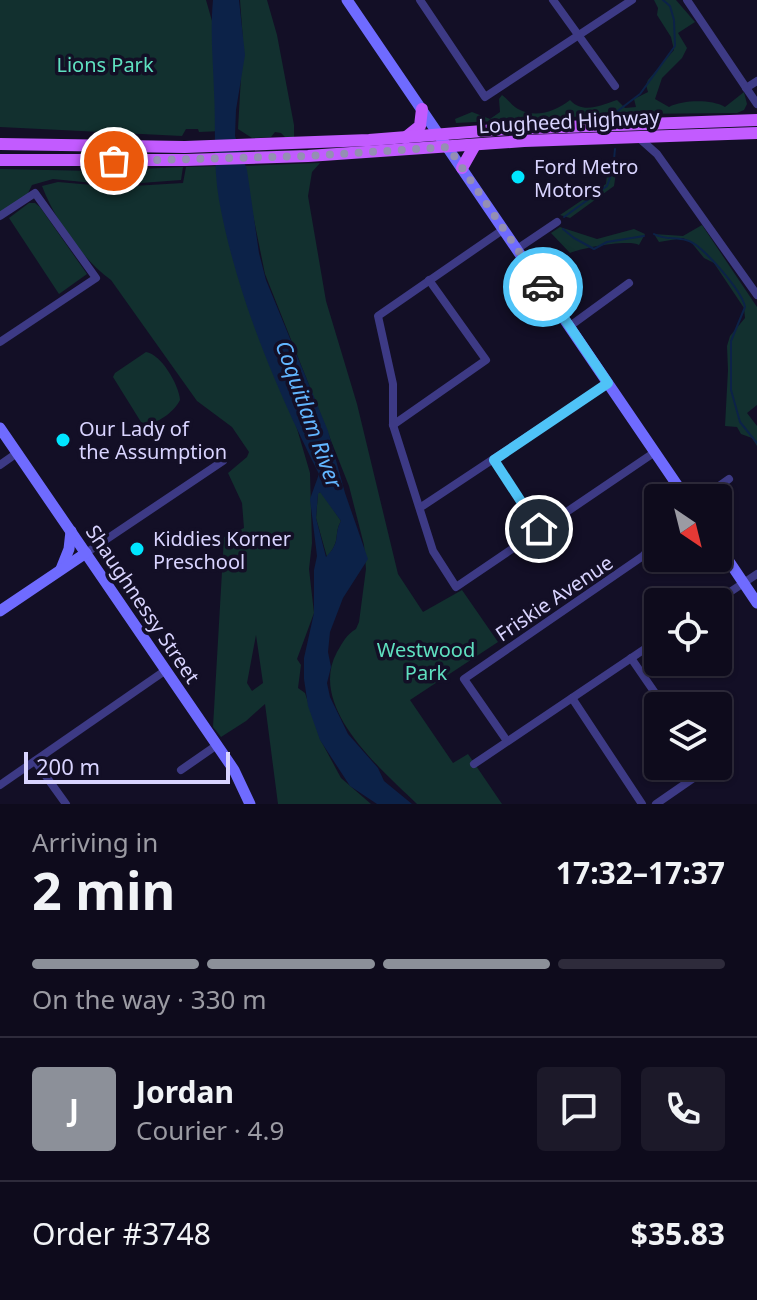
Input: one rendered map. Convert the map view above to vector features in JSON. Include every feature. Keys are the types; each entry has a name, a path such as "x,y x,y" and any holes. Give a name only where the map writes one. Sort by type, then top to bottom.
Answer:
{"main road":[{"path":"405,138 420,126 422,109"},
{"name":"Lougheed Highway","path":"278,151 508,129 751,120"},
{"name":"Lougheed Highway","path":"0,160 448,147 757,133"},
{"name":"Lougheed Highway","path":"0,144 199,153"},
{"path":"462,168 475,145"}],"street":[{"path":"347,0 677,484"},
{"path":"420,0 485,97 632,0"},
{"path":"553,0 615,86"},
{"path":"687,0 756,102 751,120"},
{"path":"746,88 757,81"},
{"path":"657,154 670,136"},
{"path":"639,138 657,154 757,295"},
{"path":"0,216 35,193 96,278 0,342"},
{"path":"517,249 557,222"},
{"path":"504,229 378,316 393,384 393,425 433,551 456,587 655,452"},
{"path":"393,425 486,360 429,280"},
{"path":"570,326 629,283"},
{"path":"421,507 608,383"},
{"name":"Shaughnessy Street","path":"0,428 217,745 245,788 250,804"},
{"path":"0,465 17,453"},
{"path":"494,460 539,529"},
{"path":"0,611 223,461"},
{"path":"722,484 729,479"},
{"path":"60,571 69,549 71,531"},
{"name":"Friskie Avenue","path":"507,741 464,679 644,555"},
{"path":"732,565 757,603"},
{"path":"732,591 757,574"},
{"path":"474,764 644,649"},
{"path":"631,658 654,692"},
{"path":"0,785 166,670"},
{"path":"572,698 642,804"},
{"path":"181,770 217,745"},
{"path":"35,761 66,804"},
{"path":"656,804 690,780"}],"green space":[{"name":"Lions Park","path":"0,0 206,0 212,21 222,131 186,129 182,136 0,127"},
{"path":"240,0 267,0 277,35 294,137 275,132 271,137 252,138 238,129 243,41"},
{"path":"654,0 676,0 695,22 678,33 687,48 682,58 662,78 655,99 669,107 697,101 725,107 744,92 747,104 744,110 737,113 628,114 456,123 455,119 472,112 490,119 500,112 499,99 502,95 516,108 532,113 552,110 570,100 586,108 617,100 625,108 636,107 634,99 648,92 648,80 674,50 671,37 657,15"},
{"name":"Westwood Park","path":"320,163 312,172 308,196 326,301 357,404 398,574 423,612 462,590 498,642 410,700 453,763 468,754 502,804 417,804 352,736 332,694 330,673 337,652 359,622 366,569 364,545 349,486 265,274 243,166"},
{"path":"608,165 617,166 614,186 570,218 560,215 606,184"},
{"path":"220,166 310,473 312,543 309,569 314,613 297,659 301,665 298,688 305,693 320,739 341,778 371,804 278,804 265,704 221,737 213,727 224,537 244,528 242,503 228,473 249,452 232,427 197,401 111,280 70,238 42,186 58,182 116,187 183,183 186,167","holes":["256,635 263,683 252,691 247,683"]},
{"path":"183,167 181,180 114,185 53,179 32,185 27,195 0,213 0,169 95,171"},
{"path":"29,203 40,207 87,274 59,294 9,218"},
{"path":"702,225 757,307 757,405 747,413 757,426 757,446 737,427 725,426 727,346 730,336 745,318 744,308 714,263 704,258 691,242 683,238 659,242 654,234 683,236"},
{"path":"560,227 597,239 634,229 645,234 639,245 616,244 570,253 551,233"},
{"path":"146,352 158,358 168,371 180,400 163,418 152,423 141,422 113,377"},
{"path":"321,492 341,521 336,541 327,557 316,518 318,493"}],"water":[{"name":"Coquitlam River","path":"213,0 239,0 245,55 235,136 247,170 259,253 266,280 328,431 368,559 343,598 330,632 328,652 331,667 327,683 330,697 348,734 378,768 384,781 412,804 377,804 350,786 320,740 308,706 304,658 314,613 317,556 310,499 319,474 259,340 226,235 216,173","holes":["320,492 341,521 334,547 326,557 316,518"]}],"waterway":[{"path":"615,113 640,94 675,46 674,20 670,6 663,0"},
{"path":"564,217 607,186 615,149"},
{"path":"563,229 594,249 607,242 644,236"},
{"path":"654,234 693,243 720,269 742,300 745,307 731,341 731,390 740,422 757,443"}],"way so far":[{"path":"114,161 362,154 448,147 543,287"}],"place":[{"name":"Ford Metro Motors","path":"518,177"},
{"name":"Our Lady of the Assumption","path":"63,440"},
{"name":"Kiddies Korner Preschool","path":"137,549"}],"route":[{"path":"539,529 494,460 608,383 543,287"}]}
